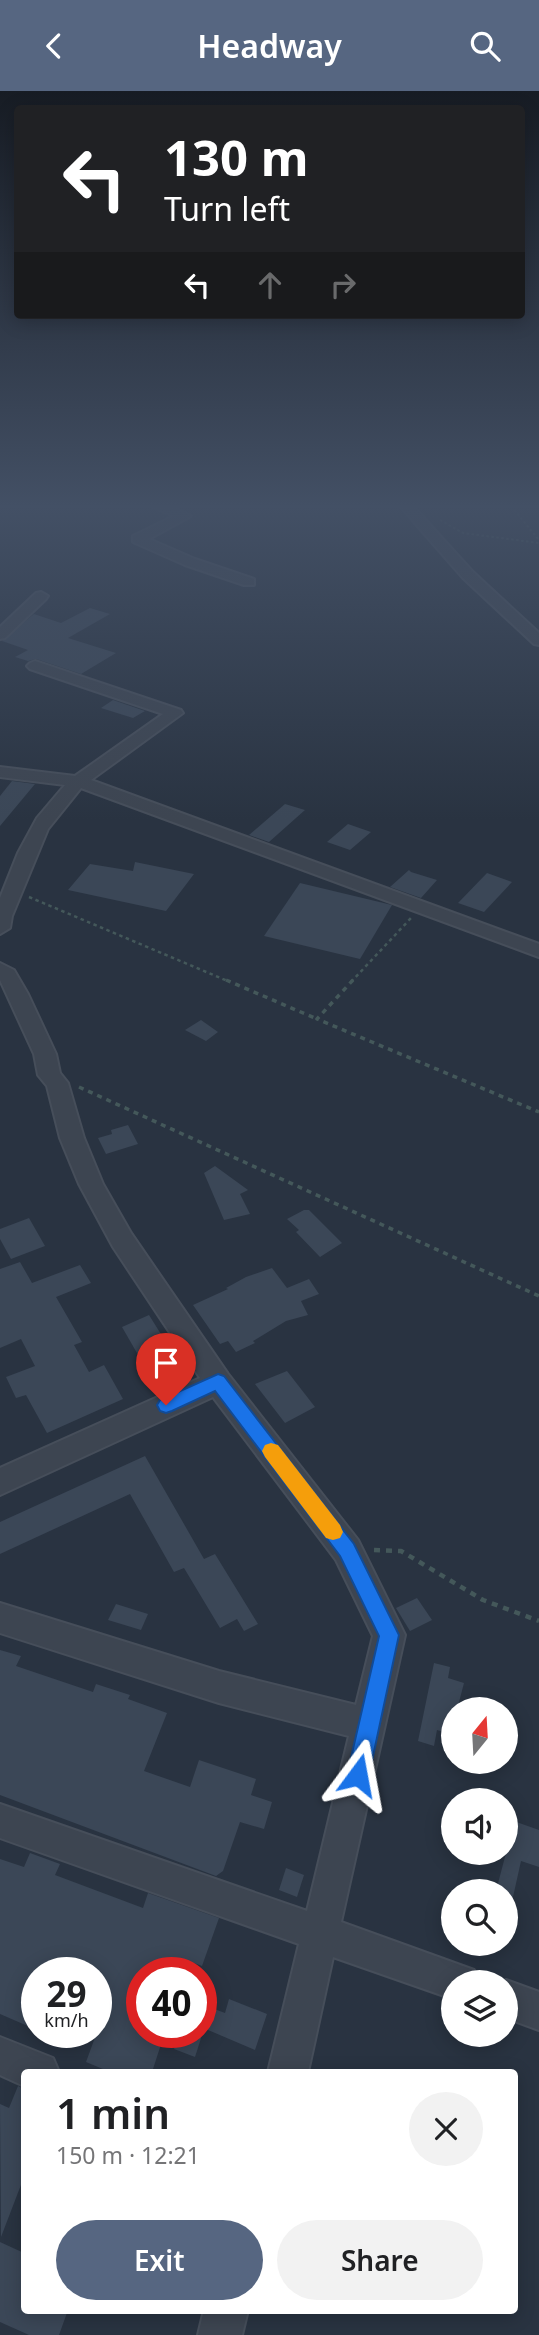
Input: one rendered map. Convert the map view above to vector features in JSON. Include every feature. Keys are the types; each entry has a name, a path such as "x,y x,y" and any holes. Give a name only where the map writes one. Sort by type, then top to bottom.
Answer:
{"street":[{"path":"0,635 26,611"},
{"path":"506,611 539,641"},
{"path":"0,928 2,916 44,820 77,781 175,713 35,666"},
{"path":"0,772 77,781 539,951"},
{"path":"0,969 7,974 15,988 45,1054 49,1075 57,1083 72,1138 91,1184 122,1240 218,1382 347,1550 389,1635 289,2069"},
{"path":"0,1482 218,1382"},
{"path":"0,1618 219,1686 369,1725"},
{"path":"0,1821 441,1976"},
{"path":"518,2003 539,2011"},
{"path":"0,2056 32,2069"},
{"path":"220,2335 225,2314"}],"path":[{"path":"13,890 539,1112"},
{"path":"317,1019 419,908"},
{"path":"57,1083 72,1084 539,1296"},
{"path":"347,1550 401,1551 483,1599 539,1621"}],"building":[{"path":"85,611 110,614 68,638 116,653 81,674 36,659 28,661 15,657 28,650 2,641 34,614 61,623"},
{"path":"113,700 145,711 133,718 101,708"},
{"path":"12,781 35,784 0,826 0,796"},
{"path":"285,804 305,810 269,842 249,835"},
{"path":"348,824 371,832 350,850 327,842"},
{"path":"135,862 194,874 166,911 68,890 90,864 133,871"},
{"path":"409,870 437,880 421,898 390,887"},
{"path":"487,873 512,882 484,912 458,903"},
{"path":"300,883 392,905 360,959 264,936"},
{"path":"201,1020 218,1032 206,1041 185,1030"},
{"path":"128,1125 138,1144 106,1154 98,1138 112,1134 111,1130"},
{"path":"215,1166 248,1190 240,1194 250,1214 224,1220 204,1173"},
{"path":"309,1210 342,1243 320,1257 287,1219"},
{"path":"29,1218 45,1246 11,1259 0,1239 0,1229"},
{"path":"20,1262 32,1283 80,1265 91,1283 56,1297 82,1342 74,1345 89,1372 104,1365 123,1399 47,1433 26,1395 16,1398 6,1377 35,1366 21,1339 0,1348 0,1269"},
{"path":"272,1268 287,1288 309,1279 319,1294 301,1301 308,1315 286,1321 253,1341 255,1343 236,1352 228,1341 220,1344 193,1305 228,1289 226,1288 246,1277"},
{"path":"149,1315 174,1355 145,1367 122,1327"},
{"path":"287,1371 315,1407 285,1423 255,1384"},
{"path":"145,1456 204,1559 215,1554 258,1624 244,1631 237,1619 220,1628 184,1568 174,1572 130,1494 0,1554 0,1522"},
{"path":"417,1598 432,1620 410,1631 396,1608"},
{"path":"116,1604 148,1614 141,1630 108,1620"},
{"path":"0,1650 21,1656 16,1666 93,1692 96,1684 130,1695 128,1699 167,1713 144,1771 190,1787 199,1760 256,1779 251,1795 272,1802 264,1829 240,1822 223,1871 216,1876 0,1795"},
{"path":"434,1663 450,1667 448,1678 464,1683 460,1697 441,1697 441,1731 437,1730 434,1746 418,1741"},
{"path":"518,1823 539,1830 539,1867 521,1861 517,1879 499,1879 503,1865 518,1865"},
{"path":"30,1853 60,1864 55,1875 143,1908 148,1893 219,1918 205,1957 126,1957 126,2048 160,2048 153,2069 103,2069 86,2062 91,2048 112,2048 112,1957 21,1957 21,2023 0,2014 0,1859 24,1867"},
{"path":"286,1868 304,1875 297,1897 279,1890"},
{"path":"229,1999 267,2014 255,2050 217,2034 217,2010 225,2013"},
{"path":"174,2048 198,2048 195,2057"},
{"path":"18,2086 21,2088 21,2185 1,2237 0,2104 9,2108"},
{"path":"0,2242 21,2252 21,2314 67,2314 59,2335 29,2335 0,2322"}],"slow traffic":[{"path":"271,1451 333,1532"}],"route":[{"path":"166,1405 218,1382 347,1550 389,1635 386,1659 358,1775"}]}
